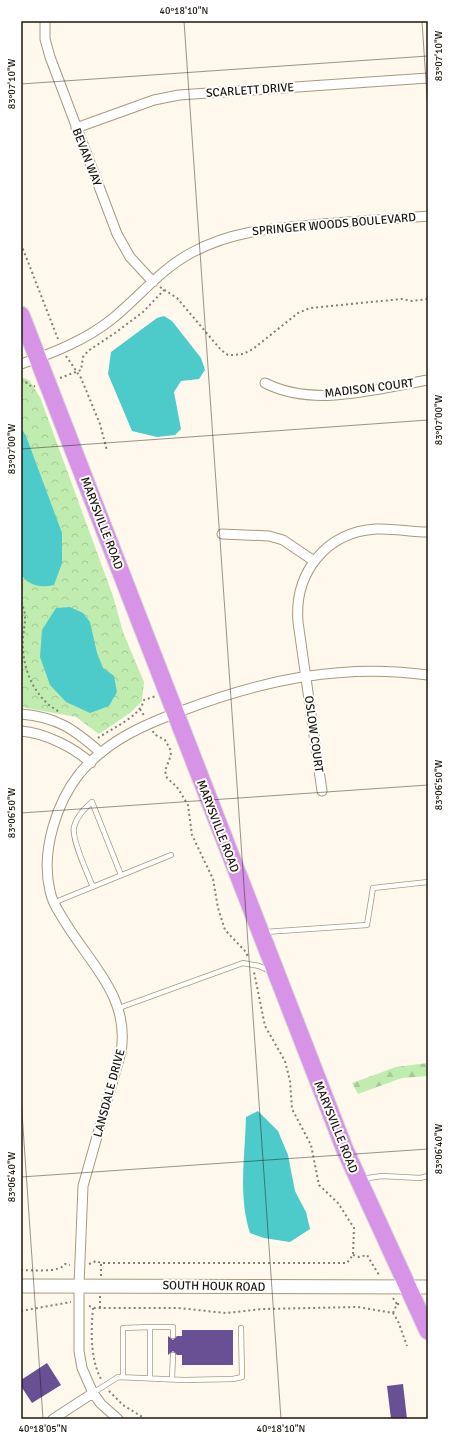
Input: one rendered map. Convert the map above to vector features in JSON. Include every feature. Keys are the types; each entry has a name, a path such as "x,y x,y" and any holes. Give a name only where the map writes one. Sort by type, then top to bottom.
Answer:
{"highway":[{"name":"MARYSVILLE ROAD","path":"21,315 259,933 357,1179 428,1331"}],"street":[{"name":"BEVAN WAY","path":"45,21 45,39 50,57 116,234 130,256 153,282"},
{"name":"SCARLETT DRIVE","path":"76,128 154,100 179,95 428,78"},
{"name":"SPRINGER WOODS BOULEVARD","path":"21,364 78,341 95,331 122,310 170,266 207,244 228,236 251,231 428,216"},
{"name":"MADISON COURT","path":"265,383 291,393 334,394 428,380"},
{"name":"OSLOW COURT","path":"322,791 305,677 297,610 301,587 314,561 324,550 333,543 354,533 378,529 428,532"},
{"path":"222,534 269,536 282,540 314,561"},
{"name":"LANSDALE DRIVE","path":"118,1419 101,1404 93,1393 82,1368 79,1351 79,1285 82,1186 121,1052 123,1039 119,1008 115,997 53,903 47,872 49,840 56,816 67,793 80,773 101,752 127,734 148,723 238,691 278,680 356,672 392,672 428,675"},
{"path":"21,714 41,716 68,726 101,752"},
{"path":"21,731 54,740 83,756 91,763"},
{"name":"SOUTH HOUK ROAD","path":"21,1286 79,1285 428,1288"},
{"path":"53,1419 93,1393"}],"lane":[{"path":"94,887 79,852 74,829 82,811 92,802 121,875"},
{"path":"53,903 171,855"},
{"path":"259,933 367,925 373,888 428,882"},
{"path":"119,1008 243,963 250,964 275,974"},
{"path":"357,1179 382,1176 420,1178 428,1176"},
{"path":"150,1327 150,1378"},
{"path":"123,1377 123,1328 173,1327 173,1336"},
{"path":"93,1393 118,1377 172,1379 233,1379 242,1377 241,1328"},
{"path":"172,1379 173,1355"}],"path":[{"path":"153,282 177,298 221,350 228,355 243,354 253,349 298,313 310,308 402,299 412,301 428,299"},
{"path":"48,382 81,370 83,357 88,351 115,334 143,312 164,290"},
{"path":"21,602 26,617 23,651 29,676 43,699 61,713"},
{"path":"92,745 98,738 132,716 140,709 144,700 151,699 166,691"},
{"path":"96,1261 98,1263 347,1263 353,1255 354,1228 338,1202 319,1185 311,1145 292,1110 290,1081 285,1060 265,1026 257,980 246,952 225,930 218,908 213,879 192,835 188,806 177,787 167,778 165,771 171,755 170,749 165,740 154,734 140,709"},
{"path":"92,733 98,738"},
{"path":"353,1255 359,1257 367,1255"},
{"path":"21,1270 54,1270 62,1268 65,1264"},
{"path":"21,1311 71,1302 93,1308 178,1308 226,1313 253,1310 324,1307 379,1310 393,1313 398,1321 407,1346"},
{"path":"93,1308 94,1356 99,1374 105,1385 123,1405 144,1418"}],"green space":[{"path":"21,377 29,380 40,397 113,596 123,632 144,682 142,701 130,713 99,734 76,717 21,707"},
{"path":"428,1063 428,1076 402,1078 358,1094 352,1083 396,1067"}],"water":[{"path":"164,316 172,321 201,358 205,370 199,379 181,381 174,392 181,429 175,435 157,437 132,431 108,374 111,352 157,318"},
{"path":"21,428 26,436 62,533 62,563 54,585 40,586 32,584 21,575"},
{"path":"70,607 83,613 90,622 97,653 103,668 114,676 117,692 109,706 90,713 66,702 50,685 40,657 42,630 56,608"},
{"path":"258,1111 278,1131 288,1155 295,1191 306,1212 310,1229 290,1242 264,1238 250,1233 246,1219 243,1176 246,1117"}],"building":[{"path":"182,1330 233,1330 233,1365 182,1365 182,1355 177,1355 173,1351 168,1355 168,1336 173,1340 177,1336 182,1336"},
{"path":"47,1363 61,1385 32,1403 21,1386 21,1380"},
{"path":"403,1384 407,1419 391,1419 387,1386"}]}
